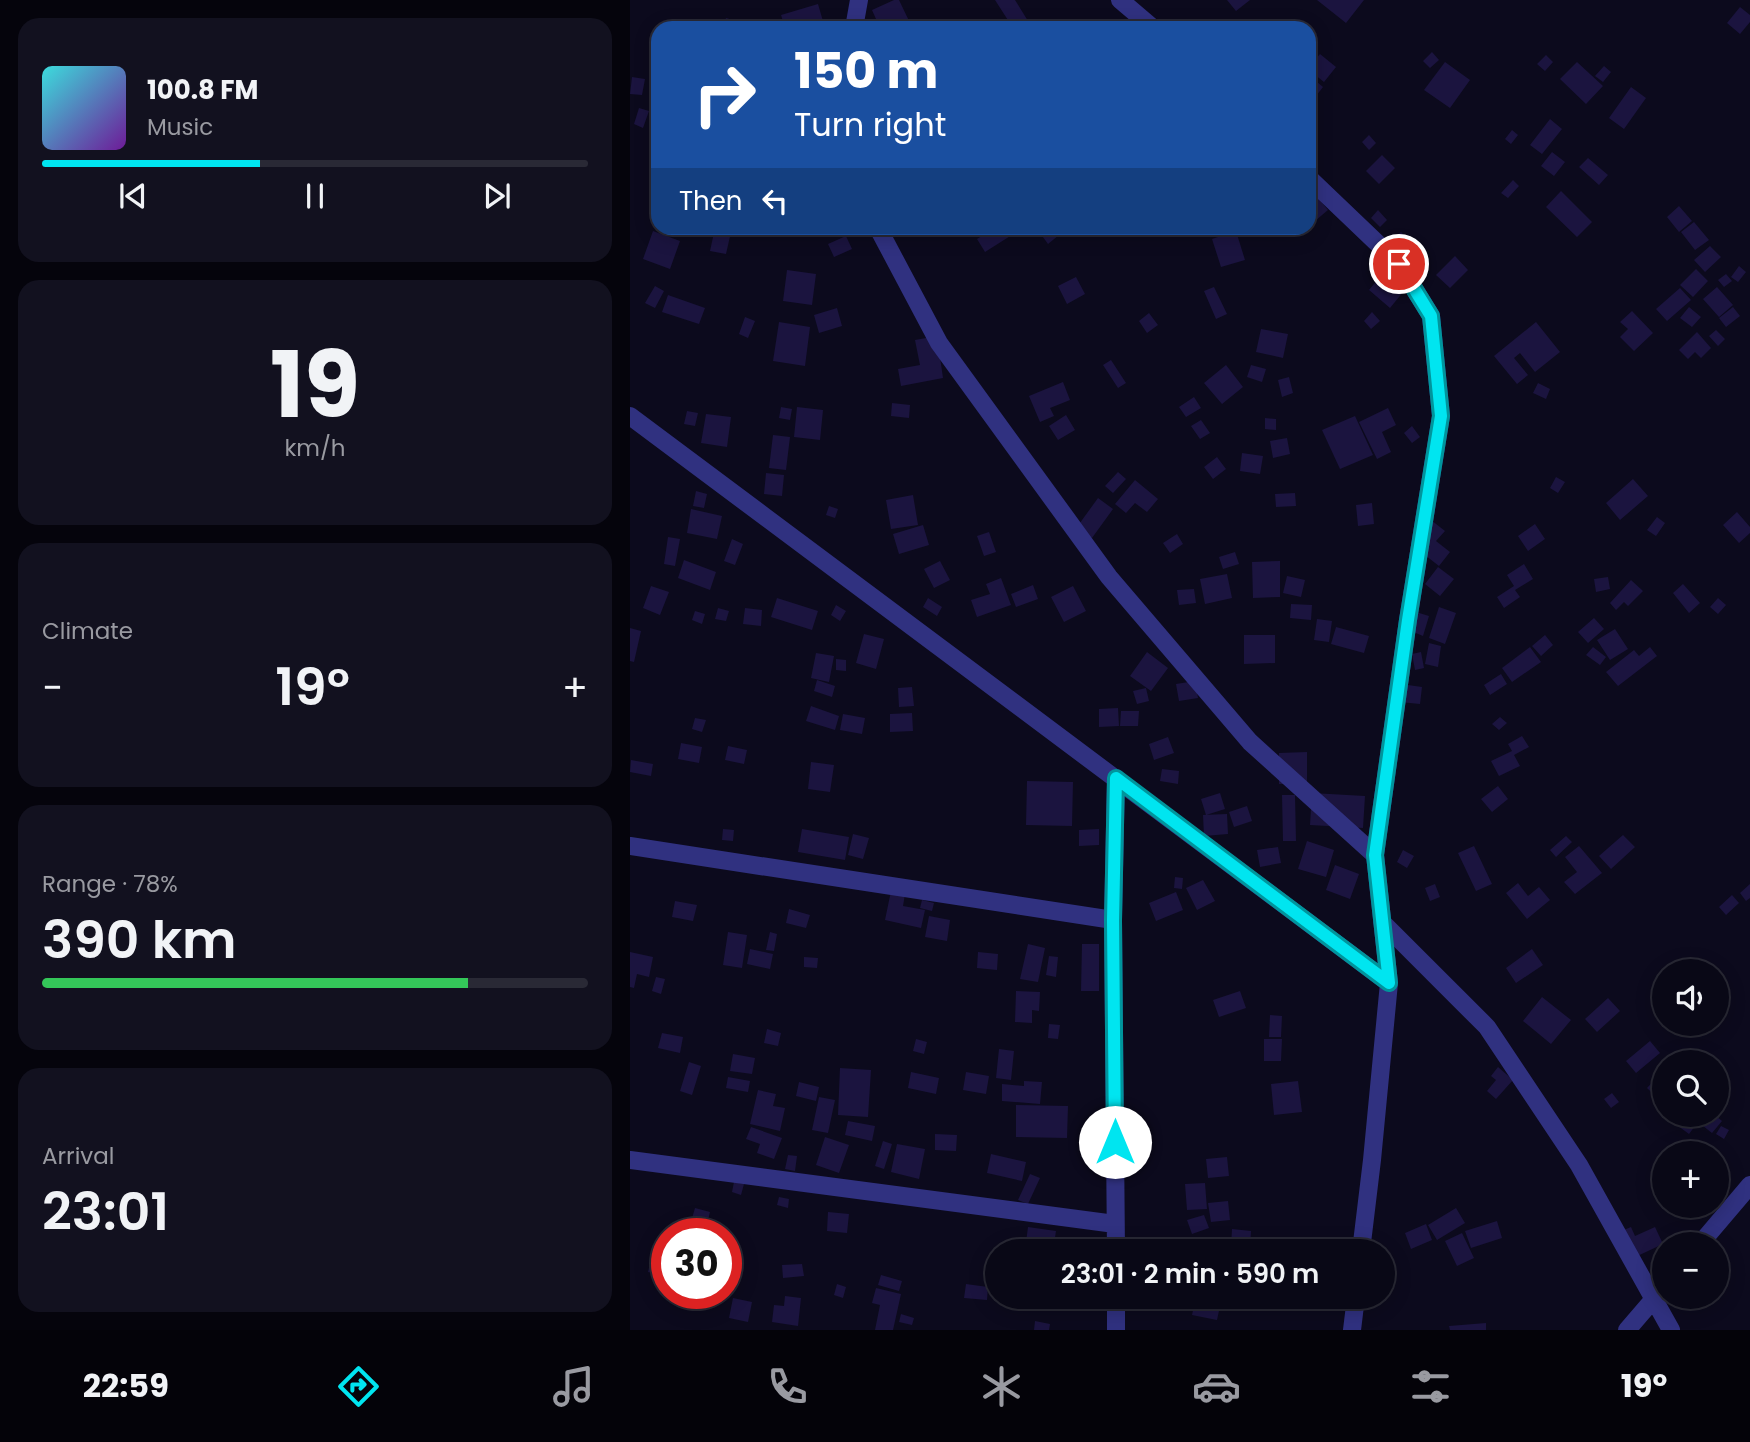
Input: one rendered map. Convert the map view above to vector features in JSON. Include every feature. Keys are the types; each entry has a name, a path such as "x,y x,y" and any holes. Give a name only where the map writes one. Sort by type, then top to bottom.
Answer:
{"street":[{"path":"855,21 859,0"},
{"path":"1120,0 1145,21"},
{"path":"1316,185 1399,264 1431,316 1441,416 1408,620 1375,855 1389,983 1362,1239"},
{"path":"882,235 939,343 1109,578 1250,742 1375,855"},
{"path":"630,416 1389,983"},
{"path":"1115,1239 1113,920 1116,778"},
{"path":"630,846 1113,920"},
{"path":"1382,922 1488,1027 1652,1282"},
{"path":"630,1160 1115,1224"},
{"path":"1710,1232 1750,1185"},
{"path":"1627,1330 1652,1301"},
{"path":"1116,1309 1116,1330"},
{"path":"1352,1330 1355,1309"},
{"path":"1664,1309 1671,1330"}],"building":[{"path":"899,0 909,21 877,21 872,10"},
{"path":"995,0 1015,0 1028,21 1008,21"},
{"path":"1227,0 1250,0 1236,11"},
{"path":"1317,0 1364,0 1346,23"},
{"path":"818,4 823,21 783,21 781,15"},
{"path":"1740,7 1750,15 1750,22 1740,34 1727,23"},
{"path":"1432,52 1439,60 1430,68 1423,61"},
{"path":"1320,54 1336,67 1324,82 1316,76 1316,59"},
{"path":"1546,55 1553,62 1545,71 1537,64"},
{"path":"1445,62 1470,80 1450,108 1424,90"},
{"path":"1577,62 1603,86 1586,104 1560,79"},
{"path":"1604,66 1611,72 1603,82 1595,76"},
{"path":"632,77 645,79 642,95 630,94"},
{"path":"1316,81 1323,87 1316,96"},
{"path":"1631,87 1646,98 1624,129 1609,118"},
{"path":"639,108 649,111 643,128 634,124"},
{"path":"1550,119 1562,129 1542,154 1530,145"},
{"path":"1512,130 1518,135 1511,144 1505,139"},
{"path":"1369,135 1376,143 1369,150 1362,142"},
{"path":"1552,152 1565,162 1554,176 1541,166"},
{"path":"1382,155 1395,168 1379,184 1366,171"},
{"path":"1588,158 1608,175 1599,185 1579,167"},
{"path":"1513,180 1519,186 1508,198 1501,193"},
{"path":"1561,191 1592,222 1577,237 1546,207"},
{"path":"1316,196 1328,210 1316,220"},
{"path":"1679,206 1692,221 1679,232 1667,217"},
{"path":"1378,210 1387,220 1380,227 1371,218"},
{"path":"1694,222 1709,240 1695,250 1681,232"},
{"path":"1401,232 1423,256 1411,268 1388,244"},
{"path":"652,235 664,235 680,241 670,269 643,259"},
{"path":"713,235 730,235 726,254 710,251"},
{"path":"983,235 1012,235 985,252 977,239"},
{"path":"1041,235 1059,235 1048,244"},
{"path":"1237,235 1245,260 1221,267 1212,239"},
{"path":"846,236 852,249 834,257 828,244"},
{"path":"1710,246 1721,257 1705,272 1694,260"},
{"path":"1455,256 1468,270 1450,288 1436,275"},
{"path":"1739,266 1746,272 1738,282 1731,277"},
{"path":"1387,268 1408,286 1390,308 1369,290"},
{"path":"1696,269 1708,281 1693,297 1680,285"},
{"path":"787,270 816,274 812,305 783,301"},
{"path":"1726,274 1732,281 1724,287 1718,280"},
{"path":"1076,277 1085,294 1067,304 1058,286"},
{"path":"655,286 664,291 655,308 645,303"},
{"path":"1214,287 1227,314 1216,319 1204,291"},
{"path":"1717,287 1733,305 1719,317 1703,299"},
{"path":"1680,288 1691,300 1667,321 1656,309"},
{"path":"668,295 705,308 699,324 662,312"},
{"path":"1689,307 1701,317 1692,327 1680,318"},
{"path":"1733,307 1740,316 1726,327 1719,318"},
{"path":"837,308 842,326 819,333 814,315"},
{"path":"1632,311 1653,333 1634,351 1620,337 1628,329 1620,322"},
{"path":"1372,312 1380,321 1371,329 1364,321"},
{"path":"1149,313 1158,325 1147,333 1139,321"},
{"path":"745,317 755,321 748,338 739,334"},
{"path":"779,322 810,327 805,366 773,361"},
{"path":"1536,322 1560,352 1535,372 1520,353 1514,358 1528,375 1517,384 1494,356"},
{"path":"1261,329 1288,334 1283,358 1256,352"},
{"path":"1716,330 1725,339 1718,346 1709,336"},
{"path":"1697,332 1711,348 1701,358 1695,352 1688,359 1679,350"},
{"path":"937,336 943,378 901,386 898,369 920,365 915,340"},
{"path":"1111,360 1126,383 1118,388 1103,365"},
{"path":"1226,365 1243,387 1222,404 1204,383"},
{"path":"1251,365 1266,369 1262,382 1247,377"},
{"path":"1289,377 1293,393 1282,397 1278,380"},
{"path":"1063,382 1070,400 1050,408 1054,416 1040,422 1029,396"},
{"path":"1538,383 1550,389 1546,399 1533,393"},
{"path":"1194,397 1201,408 1186,417 1179,407"},
{"path":"892,403 910,405 909,418 891,416"},
{"path":"781,407 792,409 790,420 779,418"},
{"path":"797,407 823,410 820,440 794,437"},
{"path":"1388,408 1396,425 1382,432 1391,452 1377,459 1359,422"},
{"path":"687,411 698,413 695,426 684,424"},
{"path":"706,414 731,417 727,447 701,443"},
{"path":"1066,415 1075,430 1058,440 1049,426"},
{"path":"1355,416 1373,455 1340,469 1322,430"},
{"path":"1265,418 1276,419 1276,430 1265,429"},
{"path":"1201,420 1210,433 1200,439 1191,426"},
{"path":"1412,426 1420,437 1412,443 1404,433"},
{"path":"773,435 790,437 786,470 769,468"},
{"path":"1287,438 1290,454 1273,458 1270,441"},
{"path":"1242,453 1263,456 1260,474 1240,471"},
{"path":"1217,457 1226,469 1213,479 1204,467"},
{"path":"1118,472 1126,479 1113,493 1105,486"},
{"path":"766,473 784,475 782,496 764,494"},
{"path":"1556,477 1565,482 1558,493 1550,488"},
{"path":"1633,479 1648,496 1620,520 1606,503"},
{"path":"1135,480 1158,499 1147,512 1135,503 1126,513 1115,504"},
{"path":"696,491 707,494 704,508 693,506"},
{"path":"1295,493 1296,506 1276,507 1275,494"},
{"path":"913,495 918,525 891,529 886,500"},
{"path":"1098,498 1113,509 1092,538 1077,527"},
{"path":"1372,503 1374,524 1358,526 1356,505"},
{"path":"829,506 838,509 835,518 826,515"},
{"path":"691,509 722,516 717,539 687,533"},
{"path":"1737,512 1750,527 1750,533 1739,543 1723,525"},
{"path":"1657,517 1665,523 1656,536 1647,530"},
{"path":"1431,520 1445,531 1436,541 1450,552 1439,566 1412,545"},
{"path":"1535,524 1545,539 1528,551 1518,536"},
{"path":"923,525 929,545 899,554 893,534"},
{"path":"989,532 996,552 984,556 977,536"},
{"path":"1177,534 1183,544 1170,553 1163,543"},
{"path":"668,537 680,539 675,566 664,564"},
{"path":"732,539 743,544 735,565 724,561"},
{"path":"1235,552 1239,564 1223,569 1219,557"},
{"path":"684,560 716,572 710,590 678,578"},
{"path":"940,561 950,580 934,588 924,569"},
{"path":"1280,561 1280,597 1253,598 1252,562"},
{"path":"1524,564 1533,579 1515,590 1520,597 1504,608 1497,597 1514,586 1507,575"},
{"path":"1438,567 1454,579 1440,596 1425,584"},
{"path":"1227,574 1232,598 1205,604 1200,579"},
{"path":"1287,576 1305,580 1301,597 1283,593"},
{"path":"1608,577 1610,589 1596,592 1594,579"},
{"path":"1001,578 1011,605 977,617 971,600 990,594 986,584"},
{"path":"1631,580 1643,591 1628,606 1624,602 1616,610 1610,603"},
{"path":"1683,584 1700,603 1689,613 1673,593"},
{"path":"1033,585 1038,599 1016,607 1011,594"},
{"path":"651,586 669,592 660,615 643,608"},
{"path":"1073,586 1086,611 1064,622 1051,597"},
{"path":"1194,589 1196,603 1179,605 1177,590"},
{"path":"777,598 818,611 812,630 771,617"},
{"path":"928,598 942,607 937,616 923,607"},
{"path":"1718,598 1726,605 1718,614 1710,607"},
{"path":"1291,604 1312,605 1311,620 1290,618"},
{"path":"836,605 846,611 840,621 831,615"},
{"path":"1439,607 1456,613 1445,644 1429,638"},
{"path":"718,608 729,611 726,621 715,619"},
{"path":"745,608 762,610 761,626 743,624"},
{"path":"695,611 705,614 702,624 692,620"},
{"path":"1416,612 1429,616 1423,636 1411,631"},
{"path":"1594,618 1604,629 1588,643 1578,632"},
{"path":"1317,619 1332,621 1329,642 1314,640"},
{"path":"1336,627 1369,636 1364,653 1331,644"},
{"path":"630,628 641,631 634,662 630,661"},
{"path":"1615,629 1628,649 1610,660 1597,640"},
{"path":"864,634 884,639 876,669 856,663"},
{"path":"1244,635 1275,635 1275,663 1244,664"},
{"path":"1545,635 1553,645 1541,656 1532,646"},
{"path":"1429,643 1441,646 1438,667 1425,664"},
{"path":"1530,647 1541,662 1512,682 1502,668"},
{"path":"1593,647 1606,657 1600,665 1586,655"},
{"path":"1650,647 1657,656 1618,686 1606,672 1634,650 1639,656"},
{"path":"1147,652 1168,668 1151,691 1130,676"},
{"path":"1421,652 1424,668 1415,670 1412,654"},
{"path":"816,653 834,656 829,682 811,678"},
{"path":"836,659 846,660 846,671 836,670"},
{"path":"1410,668 1408,685 1422,687 1420,704 1390,701"},
{"path":"1501,674 1507,684 1490,695 1484,685"},
{"path":"817,680 835,686 832,697 814,691"},
{"path":"1195,681 1198,698 1179,701 1176,684"},
{"path":"912,687 914,706 899,707 898,688"},
{"path":"1146,688 1149,701 1137,704 1133,691"},
{"path":"811,706 839,716 835,730 806,721"},
{"path":"1118,708 1119,726 1099,727 1099,709"},
{"path":"1121,711 1139,711 1138,726 1120,726"},
{"path":"912,713 913,731 890,732 890,714"},
{"path":"843,714 865,718 862,734 840,730"},
{"path":"1500,717 1507,723 1499,730 1492,724"},
{"path":"695,718 706,720 702,732 692,729"},
{"path":"1522,736 1529,747 1514,755 1520,766 1499,776 1491,761 1512,751 1508,744"},
{"path":"1168,737 1174,753 1154,760 1149,744"},
{"path":"681,743 702,747 699,763 678,759"},
{"path":"728,746 747,750 744,764 725,760"},
{"path":"1307,752 1307,784 1279,784 1279,753"},
{"path":"631,760 653,764 651,776 630,772"},
{"path":"811,762 834,765 830,792 808,789"},
{"path":"1162,769 1179,771 1178,784 1160,781"},
{"path":"1027,781 1073,782 1072,826 1026,825"},
{"path":"1498,786 1508,799 1492,812 1481,799"},
{"path":"1220,793 1225,809 1206,815 1201,799"},
{"path":"1312,793 1365,796 1363,828 1310,825"},
{"path":"1282,795 1295,795 1296,841 1283,841"},
{"path":"1247,806 1252,821 1234,827 1229,812"},
{"path":"1227,814 1228,834 1204,836 1203,815"},
{"path":"723,829 734,830 733,841 722,840"},
{"path":"802,829 849,837 845,860 798,852"},
{"path":"1099,829 1099,845 1079,846 1079,830"},
{"path":"853,834 869,838 863,859 848,855"},
{"path":"1623,835 1635,847 1611,869 1599,856"},
{"path":"1566,836 1572,842 1556,857 1550,850"},
{"path":"1307,841 1334,850 1326,877 1298,869"},
{"path":"1474,846 1492,884 1476,891 1458,853"},
{"path":"1579,846 1602,873 1575,894 1564,882 1577,872 1565,857"},
{"path":"1278,847 1281,863 1260,867 1257,850"},
{"path":"1403,850 1414,856 1407,868 1397,862"},
{"path":"1335,865 1359,874 1350,899 1326,890"},
{"path":"1175,877 1183,878 1182,889 1174,888"},
{"path":"1203,880 1215,901 1197,910 1186,888"},
{"path":"1518,883 1528,896 1539,887 1550,900 1527,919 1506,893"},
{"path":"1435,884 1440,897 1430,901 1425,888"},
{"path":"1750,884 1750,898 1746,901 1740,893"},
{"path":"891,891 905,894 903,906 925,910 921,928 885,920"},
{"path":"1176,892 1183,910 1156,921 1149,903"},
{"path":"1732,895 1739,903 1726,915 1719,907"},
{"path":"922,900 934,903 932,911 920,908"},
{"path":"675,901 697,905 693,921 672,917"},
{"path":"789,909 810,915 806,928 786,923"},
{"path":"929,916 950,920 947,941 925,937"},
{"path":"728,932 747,935 742,968 723,965"},
{"path":"770,932 777,934 774,951 766,950"},
{"path":"1028,944 1045,948 1038,982 1020,979"},
{"path":"1082,944 1099,944 1099,991 1081,991"},
{"path":"750,949 773,954 770,969 747,964"},
{"path":"1532,949 1543,965 1516,983 1506,968"},
{"path":"630,952 653,957 649,977 637,974 634,988 630,987"},
{"path":"978,952 998,954 997,970 977,968"},
{"path":"1049,956 1058,957 1056,977 1046,975"},
{"path":"804,957 818,958 817,968 804,967"},
{"path":"656,977 665,979 661,994 652,991"},
{"path":"1016,991 1040,992 1039,1011 1032,1010 1032,1023 1015,1022"},
{"path":"1240,991 1246,1008 1219,1017 1213,1000"},
{"path":"1542,997 1571,1020 1551,1044 1523,1021"},
{"path":"1608,998 1620,1011 1597,1032 1585,1019"},
{"path":"1270,1015 1282,1016 1281,1037 1269,1037"},
{"path":"1049,1024 1060,1025 1058,1039 1048,1038"},
{"path":"767,1029 781,1033 778,1046 764,1043"},
{"path":"662,1033 683,1037 680,1053 658,1048"},
{"path":"916,1039 927,1042 924,1054 913,1051"},
{"path":"1264,1039 1282,1039 1281,1061 1264,1061"},
{"path":"1650,1041 1658,1050 1652,1050 1652,1060 1636,1073 1626,1061"},
{"path":"999,1049 1014,1051 1011,1080 996,1078"},
{"path":"733,1054 755,1058 752,1074 730,1071"},
{"path":"689,1062 701,1066 692,1095 680,1091"},
{"path":"1498,1067 1513,1080 1496,1099 1487,1091 1496,1080 1491,1076"},
{"path":"840,1068 871,1070 868,1117 838,1115"},
{"path":"911,1072 939,1078 936,1094 908,1088"},
{"path":"966,1072 989,1076 986,1094 963,1090"},
{"path":"728,1077 750,1081 748,1092 726,1088"},
{"path":"1024,1081 1042,1082 1040,1104 1002,1101 1002,1084 1024,1086"},
{"path":"1298,1081 1302,1112 1274,1115 1271,1084"},
{"path":"799,1082 819,1087 816,1101 796,1096"},
{"path":"758,1090 776,1094 773,1106 785,1108 780,1131 750,1124"},
{"path":"1612,1093 1619,1102 1611,1108 1604,1099"},
{"path":"819,1097 835,1100 828,1133 812,1130"},
{"path":"1016,1105 1068,1106 1067,1138 1016,1137"},
{"path":"848,1121 875,1126 872,1141 845,1135"},
{"path":"751,1127 782,1138 774,1159 757,1153 760,1144 746,1139"},
{"path":"1679,1127 1694,1127 1689,1134"},
{"path":"1704,1127 1717,1127 1712,1133"},
{"path":"1720,1127 1729,1130 1724,1139 1716,1134"},
{"path":"935,1134 957,1135 956,1151 935,1150"},
{"path":"825,1137 849,1145 839,1173 816,1165"},
{"path":"883,1141 892,1144 884,1169 875,1166"},
{"path":"897,1144 925,1149 919,1179 891,1172"},
{"path":"991,1154 1026,1162 1022,1181 987,1173"},
{"path":"788,1155 797,1156 795,1171 785,1169"},
{"path":"1227,1157 1229,1176 1208,1178 1206,1159"},
{"path":"1030,1174 1040,1178 1028,1204 1018,1200"},
{"path":"734,1182 744,1184 741,1195 732,1192"},
{"path":"1205,1183 1207,1209 1187,1210 1185,1184"},
{"path":"779,1197 789,1199 788,1208 777,1205"},
{"path":"1228,1201 1230,1220 1211,1222 1208,1203"},
{"path":"695,1208 710,1212 708,1218 692,1218"},
{"path":"1456,1208 1465,1223 1437,1240 1428,1225"},
{"path":"828,1212 849,1214 847,1233 827,1231"},
{"path":"1204,1215 1209,1228 1192,1234 1187,1220"},
{"path":"1497,1221 1502,1238 1471,1248 1465,1231"},
{"path":"1426,1224 1432,1240 1411,1249 1405,1233"},
{"path":"1028,1227 1056,1231 1055,1239 1026,1239"},
{"path":"1631,1227 1635,1236 1655,1227 1657,1232 1652,1232 1652,1249 1631,1259 1619,1232"},
{"path":"1232,1229 1251,1231 1251,1239 1231,1239"},
{"path":"1462,1233 1474,1258 1457,1266 1445,1241"},
{"path":"802,1264 804,1276 783,1278 782,1265"},
{"path":"881,1275 902,1281 899,1291 878,1285"},
{"path":"837,1284 846,1287 843,1298 834,1295"},
{"path":"966,1284 985,1287 985,1300 964,1298"},
{"path":"876,1288 901,1294 893,1330 875,1330 880,1305 872,1303"},
{"path":"785,1296 801,1298 798,1326 772,1322 774,1305 784,1306"},
{"path":"742,1300 752,1302 748,1322 729,1318 731,1309 742,1309"},
{"path":"1193,1309 1219,1309 1217,1320 1192,1315"},
{"path":"901,1314 914,1318 912,1325 899,1322"},
{"path":"1035,1321 1050,1324 1049,1330 1034,1330"},
{"path":"1486,1323 1486,1330 1450,1330 1449,1326"}],"route":[{"path":"1115,1142 1113,920 1116,778 1389,983 1375,855 1408,620 1441,416 1431,316 1399,264"}]}
